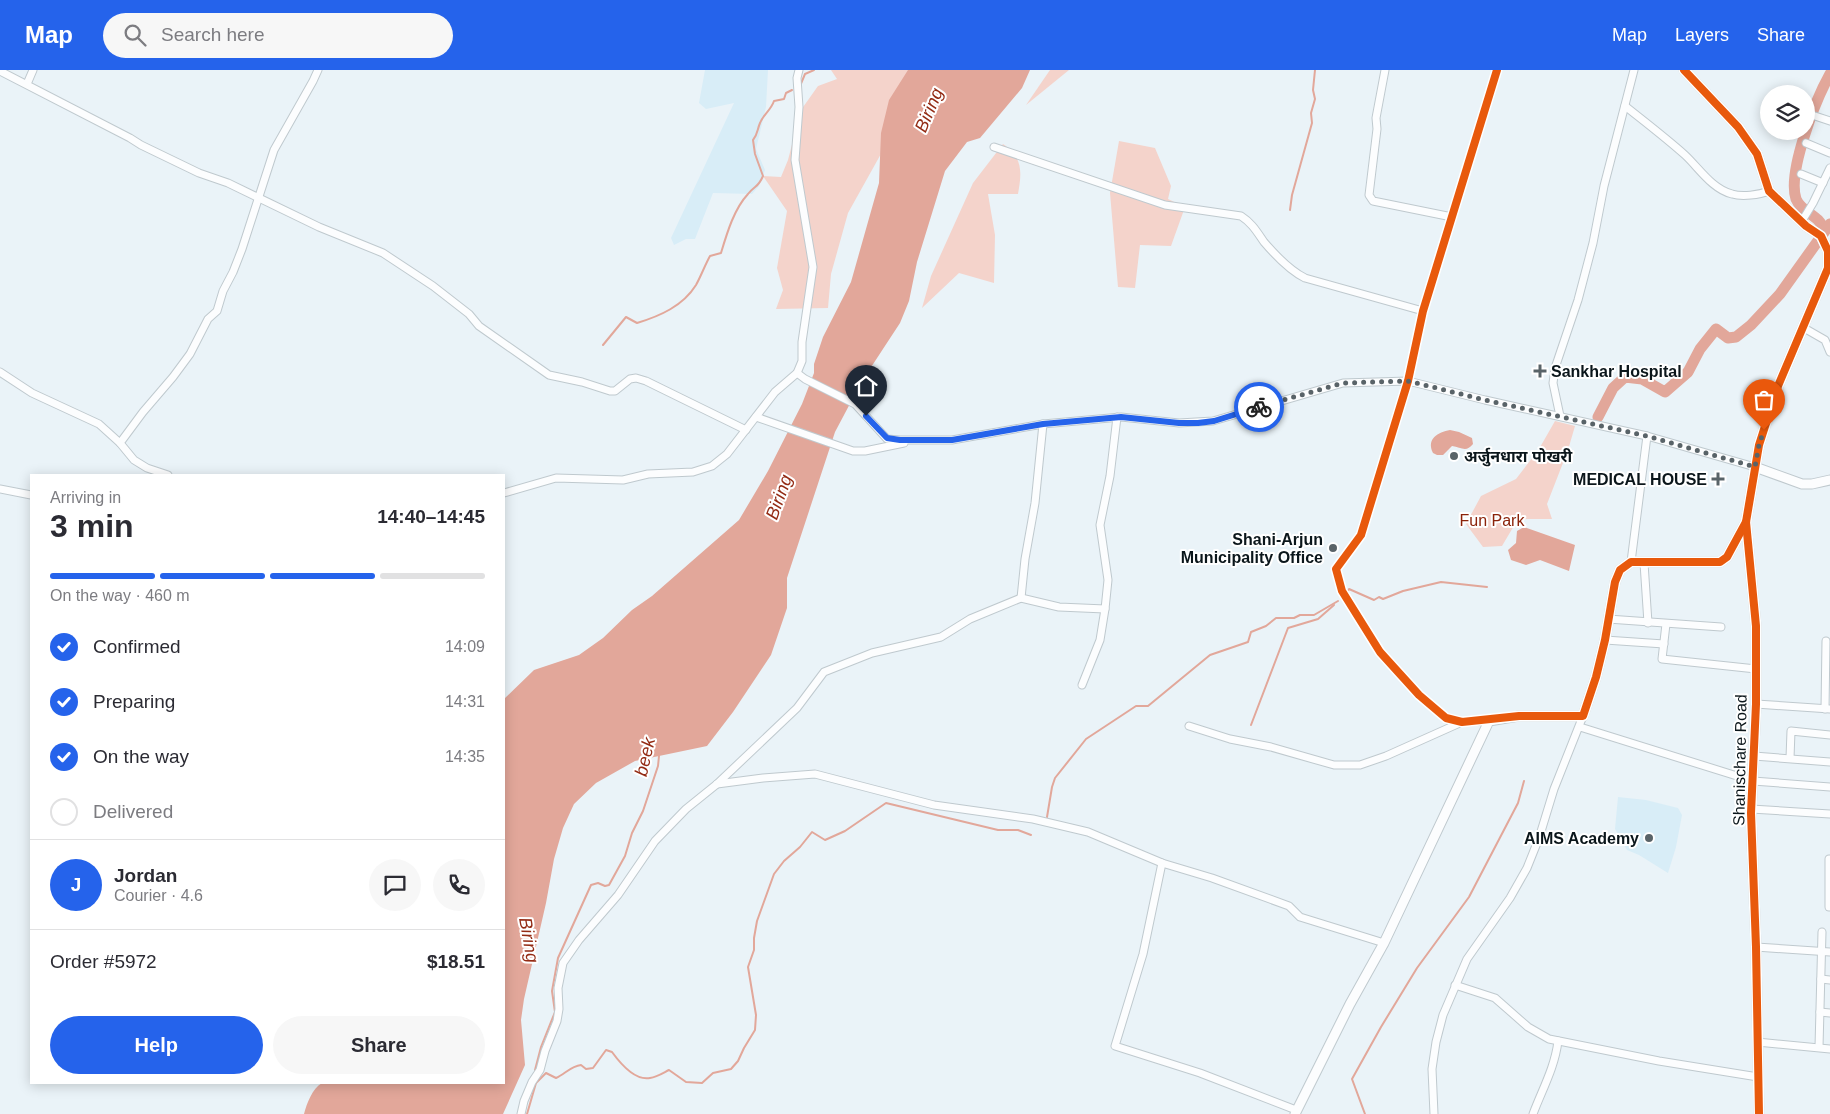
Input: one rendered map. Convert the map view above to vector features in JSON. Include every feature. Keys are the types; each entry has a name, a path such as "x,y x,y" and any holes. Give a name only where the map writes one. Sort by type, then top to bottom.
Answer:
{"street":[{"path":"26,84 32,70"},
{"path":"120,443 190,354 208,319 217,311 222,291 233,272 242,249 274,150 314,81 318,70"},
{"path":"505,493 556,478 613,480 648,474 699,470 718,463 779,388 797,373 802,361 802,342 813,267 795,160 799,107 798,70"},
{"path":"1385,70 1376,118 1377,129 1369,195 1373,201 1452,217"},
{"path":"1497,70 1423,311 1408,381 1361,535 1336,569 1342,591 1380,652 1419,695 1446,718 1462,722 1518,716 1583,716"},
{"path":"1560,416 1553,383 1555,368 1578,300 1593,243 1604,186 1634,70"},
{"path":"1625,106 1725,192 1733,195 1769,191 1757,154 1738,127 1684,70"},
{"path":"0,71 199,173 228,183 320,227 383,253 433,286 469,314 479,326 549,375 582,382 610,391 615,391 630,379 636,378 659,387 746,430"},
{"path":"1815,116 1830,121"},
{"path":"1806,143 1830,153"},
{"path":"994,148 1165,205 1241,216 1249,222 1264,242 1292,272 1305,278 1423,311"},
{"path":"1806,215 1830,168"},
{"path":"1801,174 1823,183"},
{"name":"Shanischare Road","path":"1759,1114 1751,809 1756,704 1756,626 1746,522 1759,445 1778,386 1804,328 1828,268 1829,260 1828,251 1821,236 1806,215 1769,191"},
{"path":"1804,328 1820,336 1830,348"},
{"path":"0,372 32,394 99,424 120,443 134,460 147,468 165,474"},
{"path":"797,373 805,379 855,404 887,438 952,440 1043,424 1117,417 1179,423 1214,421 1343,383 1408,381 1647,436 1755,467 1802,484 1830,480"},
{"path":"756,417 853,451 865,451 914,440"},
{"path":"1082,685 1100,640 1105,609 1108,580 1100,525 1102,507 1110,476 1117,417"},
{"path":"1021,598 1025,559 1035,502 1043,424"},
{"path":"1631,562 1647,436"},
{"path":"0,489 30,495"},
{"path":"1434,1114 1432,1069 1443,1015 1467,960 1510,898 1527,868 1554,789 1580,727 1596,678 1615,582 1620,570 1631,562 1720,562 1728,557 1746,522"},
{"path":"1644,563 1648,623"},
{"path":"521,1114 524,1101 532,1082 540,1070 545,1051 557,1021 559,1009 558,988 563,963 579,940 618,895 655,841 686,809 717,784 797,708 824,672 872,653 942,637 970,619 1021,598 1059,607 1105,609"},
{"path":"1608,619 1721,627"},
{"path":"1666,624 1662,659 1756,669"},
{"path":"1605,640 1664,644"},
{"path":"1756,704 1828,709 1826,642"},
{"path":"1162,863 1143,954 1115,1046 1200,1073 1296,1112 1350,1004 1384,944 1489,720"},
{"path":"1189,726 1230,739 1271,747 1334,765 1360,765 1386,756 1462,722"},
{"path":"1580,727 1753,782 1830,787"},
{"path":"1790,758 1792,731 1830,735"},
{"path":"1754,756 1830,762"},
{"path":"717,784 815,774 934,805 1053,823 1088,832 1162,863 1212,878 1289,906 1300,917 1384,944"},
{"path":"1751,809 1830,814"},
{"path":"1828,907 1829,859"},
{"path":"1819,1047 1822,932"},
{"path":"1756,947 1830,952"},
{"path":"1820,979 1830,980"},
{"path":"1455,985 1495,998 1538,1035 1549,1039 1658,1061 1758,1078"},
{"path":"1820,1012 1830,1013"},
{"path":"1533,1114 1545,1082 1551,1072 1558,1041"},
{"path":"1757,1042 1830,1048"}],"shaded area":[{"path":"705,70 768,70 766,107 756,149 765,170 759,186 752,194 713,193 695,239 686,239 674,245 671,238 734,103 706,109 699,103"},
{"name":"AIMS Academy","path":"1618,797 1646,800 1678,808 1682,815 1676,847 1668,873 1639,855 1627,850 1615,829"}],"green space":[{"path":"831,70 914,70 882,152 848,213 831,274 828,308 776,309 783,290 777,268 787,211 763,176 781,177 788,160 801,110 818,86 837,79"},
{"path":"1050,70 1069,70 1026,105"},
{"path":"1119,141 1155,148 1171,186 1168,199 1185,207 1171,246 1140,245 1135,288 1118,287 1110,193"},
{"path":"1003,144 1010,149 1018,160 1020,179 1018,194 988,194 995,235 994,283 959,273 922,308 931,276 973,183"},
{"name":"Fun Park","path":"1555,421 1575,426 1568,450 1547,504 1552,519 1518,519 1502,546 1483,547 1466,524 1481,496 1516,479 1539,449"}],"water":[{"path":"908,70 1030,70 1022,88 980,138 967,142 945,171 917,262 909,301 900,323 862,381 835,432 787,578 787,608 771,655 733,712 707,746 635,761 596,783 574,804 563,828 554,859 524,999 521,1020 525,1065 503,1114 304,1114 308,1101 321,1084 505,1084 505,698 534,670 579,655 603,638 632,610 652,596 739,520 768,471 802,404 814,373 814,364 823,337 851,282 879,183 881,133 889,100"},
{"path":"1450,430 1472,438 1473,444 1466,449 1452,446 1443,455 1433,453 1431,444 1434,437 1441,432"},
{"path":"1524,527 1575,545 1569,571 1540,560 1526,565 1511,560 1508,550 1516,543 1517,531"}],"waterway":[{"path":"800,86 805,74 814,70"},
{"path":"1290,210 1292,195 1312,123 1311,113 1315,99 1313,90 1315,70"},
{"path":"1825,230 1818,220 1798,202 1794,187 1804,136 1830,74"},
{"path":"603,345 626,317 637,323 654,317 685,299 696,285 710,256 721,253 739,207 750,191 760,183 763,176 755,154 753,140 760,123 774,101 784,99 786,93 792,90"},
{"path":"1598,417 1613,388 1625,377 1642,379 1665,392 1688,372 1700,349 1716,329 1728,338 1736,337 1751,325 1780,294 1830,224"},
{"path":"1346,593 1349,589 1374,600 1379,597 1383,599 1403,591 1441,582 1487,587"},
{"path":"1047,817 1055,778 1086,739 1136,706 1148,706 1210,655 1248,642 1251,632 1266,626 1276,618 1314,615 1338,601"},
{"path":"1251,725 1288,628 1318,619 1334,605"},
{"name":"beek","path":"535,1070 541,1047 555,1012 552,991 558,958 591,885 598,883 605,886 609,885 625,856 632,833 643,811 658,766 659,756"},
{"path":"1365,1114 1352,1079 1417,968 1469,897 1518,803 1524,781"},
{"path":"536,1083 546,1073 556,1078 577,1066 581,1065 586,1069 593,1068 606,1050 612,1052 633,1074 644,1078 655,1077 669,1070 686,1082 702,1083 713,1073 731,1069 738,1061 755,1030 756,1015 748,967 754,950 757,921 774,874 812,832 825,840 845,831 886,803 998,830 1018,830 1031,835"},
{"path":"527,1114 536,1083"}],"cycle path":[{"path":"1497,70 1423,311 1408,381 1361,535 1336,569 1342,591 1380,652 1419,695 1446,718 1462,722 1519,716 1583,716 1596,677 1605,640 1615,582 1620,570 1631,562 1720,562 1727,557 1746,522"},
{"path":"1684,70 1738,127 1757,154 1769,191 1806,226 1821,236 1828,251 1828,268 1778,386 1759,445 1746,522 1756,626 1756,704 1751,813 1759,1114"}],"way so far":[{"path":"1259,407 1343,383 1408,381 1647,436 1755,467 1764,430"}],"place":[{"name":"Sankhar Hospital","path":"1540,371"},
{"name":"अर्जुनधारा पोखरी","path":"1454,456"},
{"name":"MEDICAL HOUSE","path":"1718,479"},
{"name":"Shani-Arjun Municipality Office","path":"1333,548"},
{"name":"AIMS Academy","path":"1649,838"}],"route":[{"path":"866,416 887,438 900,440 952,440 1043,424 1121,417 1198,423 1214,421 1259,407"}],"water label":[{"name":"Biring","path":"929,110"},
{"name":"Biring","path":"779,497"},
{"name":"Biring","path":"529,940"}]}
